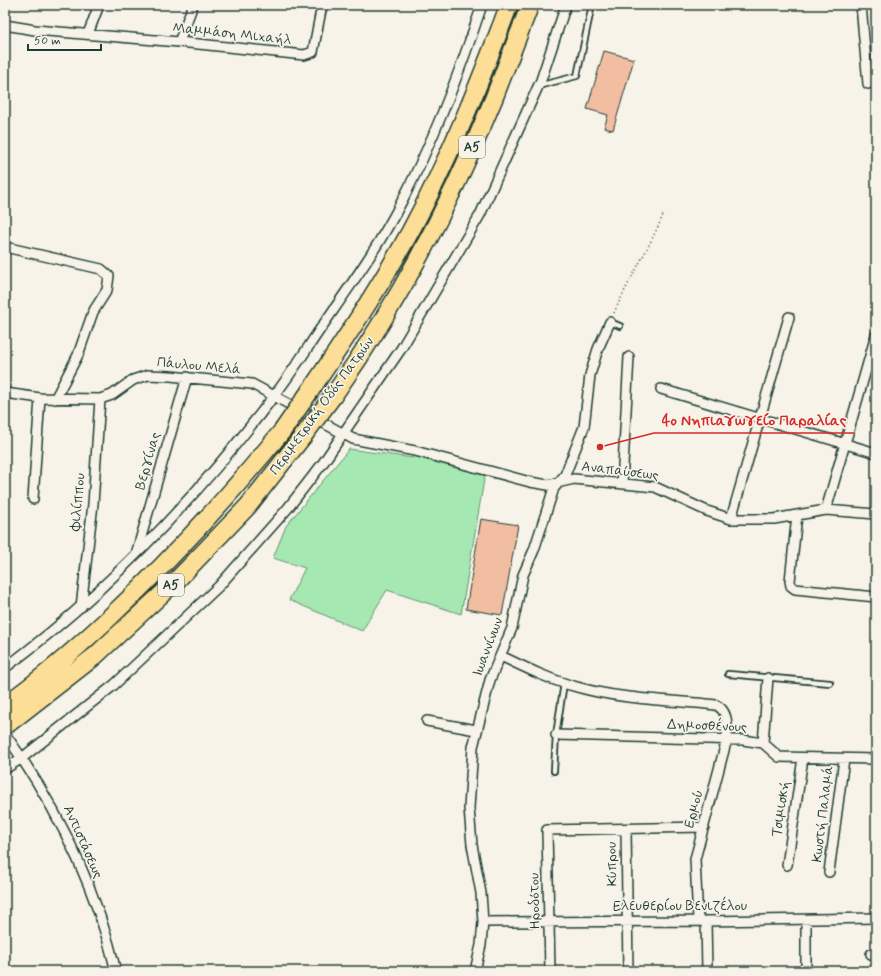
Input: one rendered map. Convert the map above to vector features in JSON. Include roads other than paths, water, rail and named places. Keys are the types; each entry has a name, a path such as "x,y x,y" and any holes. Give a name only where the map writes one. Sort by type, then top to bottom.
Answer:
{"highway":[{"name":"Περιμετρική Οδός Πατρών","path":"6,704 84,641 172,557 223,502 283,430 361,315 410,232 449,151 509,5"},
{"name":"Περιμετρική Οδός Πατρών","path":"5,726 95,656 176,581 248,506 333,396 375,333 428,240 494,99 530,5"}],"street":[{"path":"88,34 99,5"},
{"path":"179,42 193,5"},
{"name":"Μαμμάση Μιχαήλ","path":"5,25 35,30 179,42 304,55 313,52 322,5"},
{"path":"5,668 81,607 136,552 191,495 274,396 376,249 427,150 482,5"},
{"path":"5,770 114,686 219,586 288,508 342,435 401,349 480,215 538,86 566,5"},
{"path":"861,5 868,84"},
{"path":"5,247 101,269 109,276 109,285 105,295 93,312 78,355 55,399"},
{"path":"731,519 789,317"},
{"name":"Ιωαννίνων","path":"475,971 482,945 483,922 481,893 472,845 469,808 470,768 476,730 490,680 512,628 523,575 534,550 554,488 565,475 584,427 590,376 598,349 610,322"},
{"path":"826,510 876,335"},
{"path":"622,484 629,357"},
{"name":"Πάυλου Μελά","path":"5,393 55,399 100,399 112,395 141,377 170,376 252,384 274,396"},
{"name":"Βεργίνας","path":"136,552 187,377"},
{"path":"661,389 876,453"},
{"name":"Αναπαύσεως","path":"274,396 342,435 353,439 415,452 530,482 548,485 574,478 655,487 707,511 731,519 774,519 826,510 876,514"},
{"path":"33,499 40,398"},
{"name":"Φιλίππου","path":"81,607 93,504 100,399"},
{"path":"797,515 790,581 791,586 796,589 876,596"},
{"path":"501,656 564,683"},
{"path":"763,743 768,678"},
{"name":"Ερμού","path":"564,683 604,693 716,705 721,707 725,713 727,722 727,739 694,867 702,921 707,971"},
{"path":"427,722 476,730"},
{"name":"Αντιστάσεως","path":"5,734 42,789 68,837 94,903 116,971"},
{"name":"Δημοσθένους","path":"556,735 727,739 763,743 779,757 876,760"},
{"name":"Τσιμισκή","path":"787,865 803,758"},
{"name":"Κωστή Παλαμά","path":"829,872 844,759"},
{"name":"Κύπρου","path":"548,830 704,827"},
{"name":"Κύπρου","path":"626,829 628,971"},
{"name":"Ηροδότου","path":"548,830 550,971"},
{"name":"Ελευθερίου Βενιζέλου","path":"483,922 806,920 876,918"},
{"path":"806,920 806,971"}],"lane":[{"path":"538,86 577,76 592,5"},
{"path":"610,322 620,326"},
{"path":"728,674 830,683"},
{"path":"554,771 556,735 564,683"}],"place":[{"name":"4o Νηπιαγωγείο Παραλίας","path":"600,447"}]}
